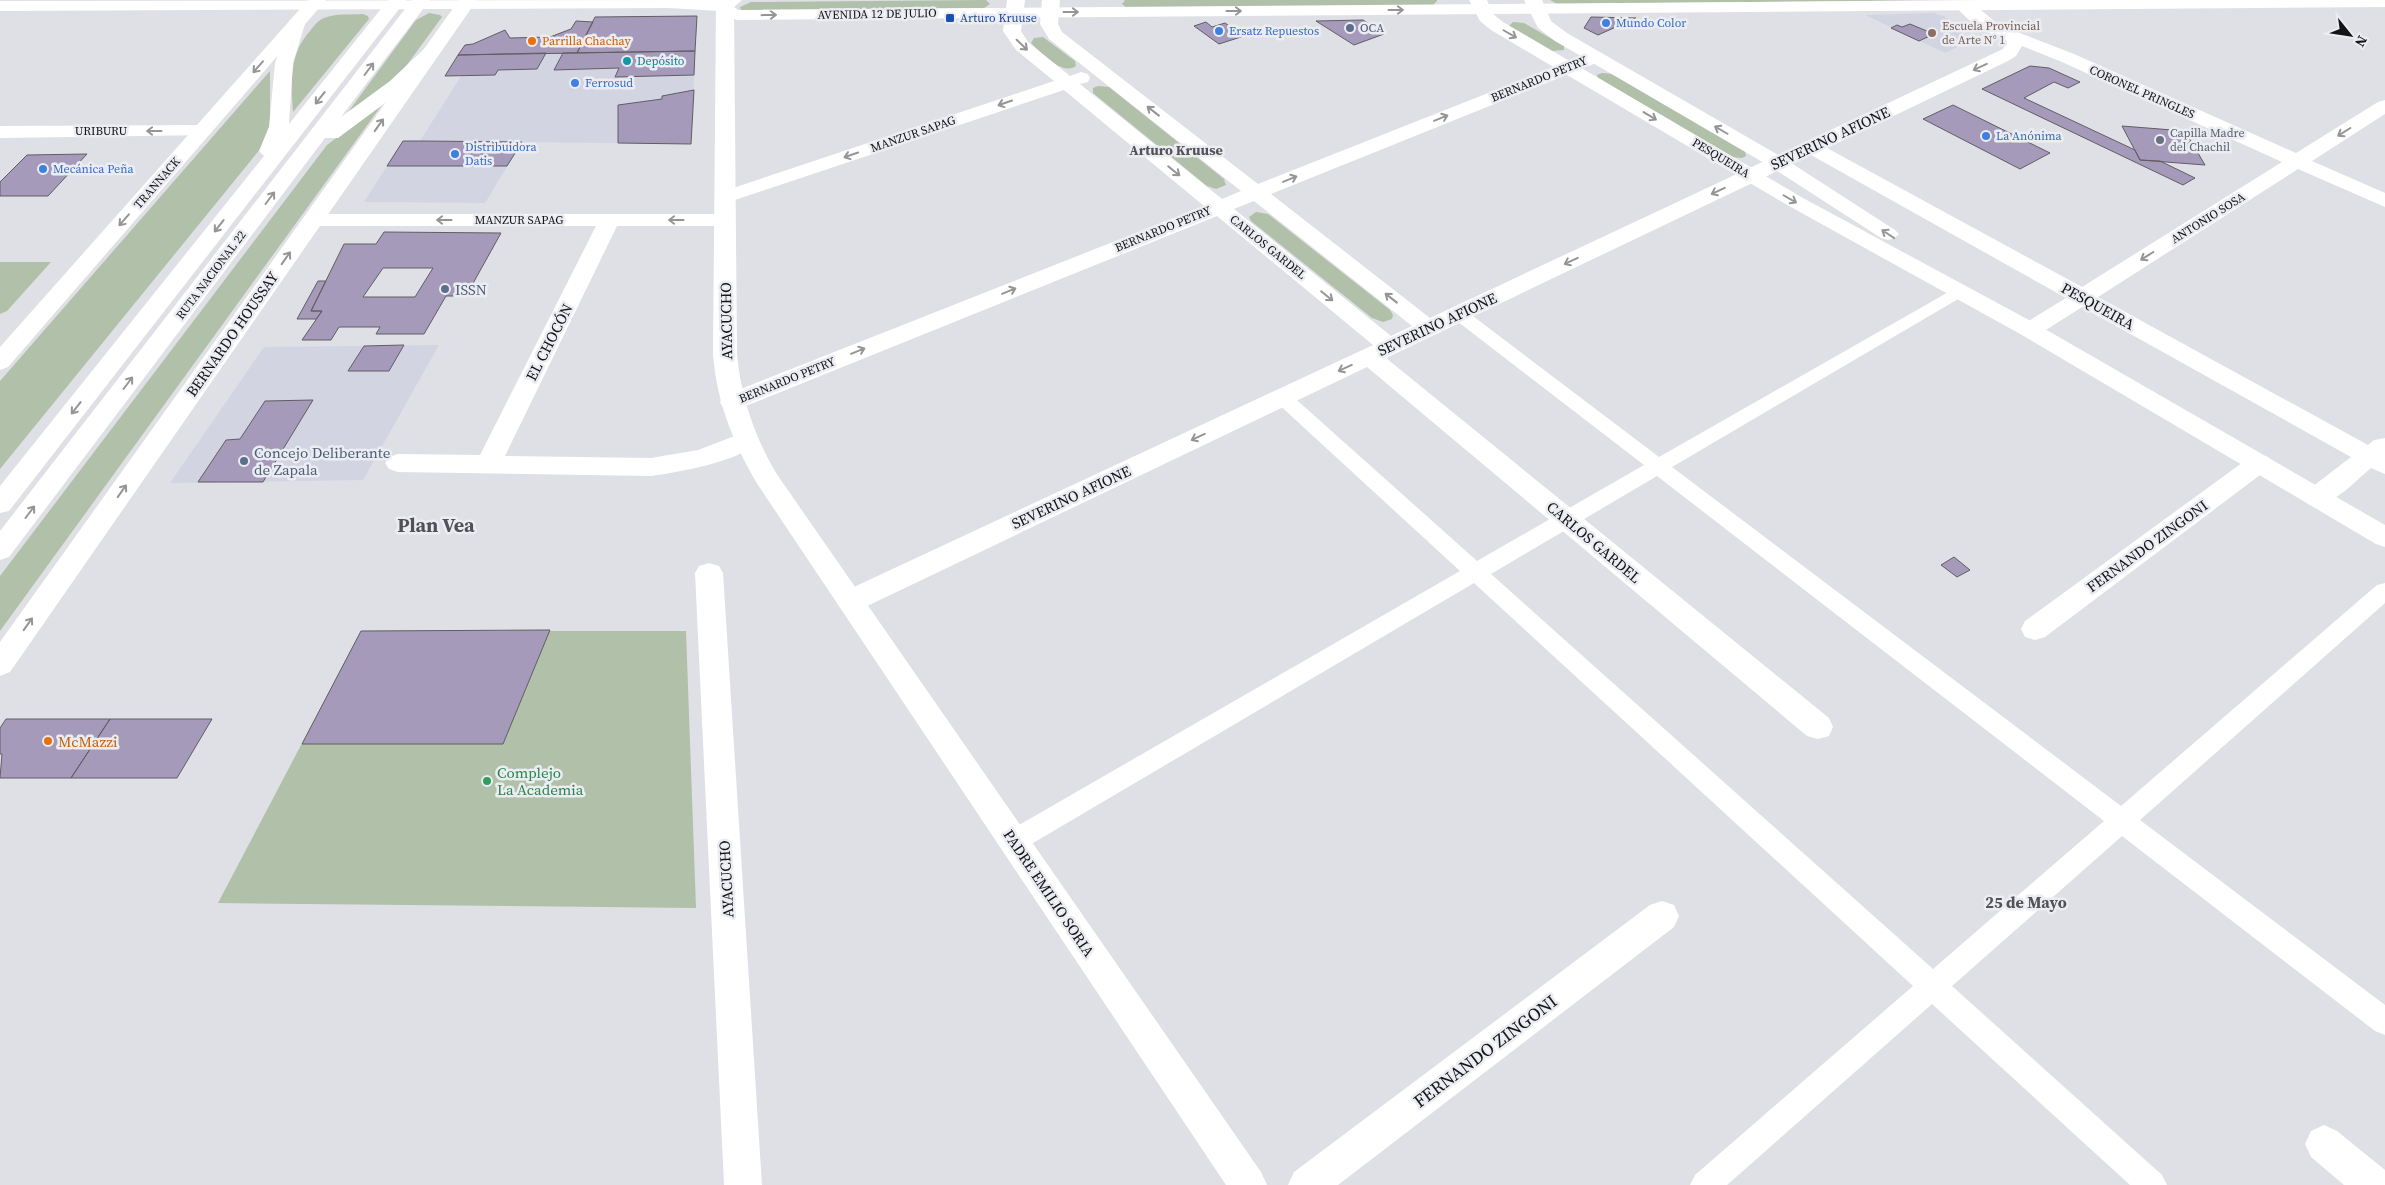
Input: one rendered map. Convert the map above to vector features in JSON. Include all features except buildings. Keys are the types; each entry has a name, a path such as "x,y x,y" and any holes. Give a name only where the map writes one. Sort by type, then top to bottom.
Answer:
{"street":[{"name":"AVENIDA 12 DE JULIO","path":"0,6 315,2 729,3 729,13 738,15 1015,6 2384,3"},
{"name":"TRANNACK","path":"4,353 315,2"},
{"name":"RUTA NACIONAL 22","path":"0,550 291,170 407,2"},
{"name":"RUTA NACIONAL 22","path":"0,504 255,181 407,2"},
{"name":"BERNARDO HOUSSAY","path":"0,664 466,3"},
{"name":"AYACUCHO","path":"729,3 725,197 726,378 745,441 767,479 851,602"},
{"name":"CORONEL PRINGLES","path":"1962,3 1982,22 2068,58 2385,201"},
{"name":"PESQUEIRA","path":"1479,4 1486,17 1497,26 1751,176 2030,330 2385,537"},
{"name":"PESQUEIRA","path":"1535,4 1549,28 1595,57 1778,163 2030,330"},
{"name":"CARLOS GARDEL","path":"1015,6 1012,31 1018,42 1219,207 1567,519 1818,728"},
{"path":"1050,6 1049,24 1052,32 1429,328"},
{"path":"255,181 279,127 284,63 296,24"},
{"name":"SEVERINO AFIONE","path":"851,602 2002,57 2010,52 2017,38"},
{"path":"291,170 345,123 398,85 430,53"},
{"name":"BERNARDO PETRY","path":"732,402 1595,57"},
{"name":"MANZUR SAPAG","path":"725,197 1101,71"},
{"name":"ANTONIO SOSA","path":"2030,330 2385,106"},
{"name":"URIBURU","path":"0,132 202,131"},
{"name":"PESQUEIRA","path":"1811,147 2082,297 2380,455"},
{"name":"MANZUR SAPAG","path":"312,220 725,220"},
{"name":"EL CHOCÓN","path":"488,464 610,220"},
{"path":"1014,841 1959,291"},
{"path":"1459,314 2385,1022"},
{"path":"1282,398 2152,1185"},
{"path":"398,463 652,467 679,464 705,458 745,441"},
{"path":"2317,497 2380,455"},
{"name":"FERNANDO ZINGONI","path":"2034,629 2259,463"},
{"name":"AYACUCHO","path":"708,573 743,1185"},
{"path":"1705,1185 2385,591"},
{"name":"PADRE EMILIO SORIA","path":"851,602 1248,1185"},
{"name":"FERNANDO ZINGONI","path":"1307,1185 1662,916"},
{"path":"2324,1144 2373,1185"}],"shaded area":[{"name":"Escuela Provincial de Arte N° 1","path":"1933,13 1944,16 1966,39 1966,43 1945,53 1865,15"},
{"name":"Ferrosud","path":"697,16 691,144 522,142 485,203 364,202 403,141 420,141 461,76 445,76 458,55 576,53 595,17"},
{"path":"439,345 363,480 170,483 264,347"}],"green space":[{"path":"986,0 990,4 984,8 741,10 740,7 751,2"},
{"path":"1125,0 1437,1 1433,5 1127,8 1122,4"},
{"path":"1550,0 1942,0 1557,4"},
{"path":"429,13 442,17 401,73 343,119 416,20"},
{"path":"363,14 368,16 369,19 293,112 293,69 298,49 303,40 322,19 329,16"},
{"path":"1513,22 1524,23 1564,46 1564,50 1551,51 1509,26"},
{"path":"1043,37 1075,61 1076,66 1064,68 1058,66 1031,43 1034,38"},
{"path":"270,71 270,124 261,148 0,469 0,381"},
{"path":"1602,73 1613,74 1745,151 1746,156 1742,158 1731,157 1598,78 1597,75"},
{"path":"1098,86 1109,87 1224,179 1226,185 1216,189 1207,186 1093,93 1093,88"},
{"path":"384,102 0,631 0,576 327,145"},
{"path":"1256,212 1268,214 1390,310 1393,315 1392,319 1383,322 1372,318 1251,221 1249,217"},
{"path":"0,262 51,262 7,311 0,314"},
{"name":"Complejo La Academia","path":"361,631 686,631 696,908 218,903"}],"place":[{"name":"Arturo Kruuse","path":"950,18"},
{"name":"Mundo Color","path":"1606,23"},
{"name":"OCA","path":"1350,28"},
{"name":"Ersatz Repuestos","path":"1219,31"},
{"name":"Escuela Provincial de Arte N° 1","path":"1932,33"},
{"name":"Parrilla Chachay","path":"532,41"},
{"name":"Depósito","path":"627,61"},
{"name":"Ferrosud","path":"575,83"},
{"name":"La Anónima","path":"1986,136"},
{"name":"Capilla Madre del Chachil","path":"2160,140"},
{"name":"Distribuidora Datis","path":"455,154"},
{"name":"Mecánica Peña","path":"43,169"},
{"name":"ISSN","path":"445,289"},
{"name":"Concejo Deliberante de Zapala","path":"244,461"},
{"name":"McMazzi","path":"48,741"},
{"name":"Complejo La Academia","path":"487,781"}],"district":[{"name":"Arturo Kruuse","path":"1176,150"},
{"name":"Plan Vea","path":"436,525"},
{"name":"25 de Mayo","path":"2026,902"}]}
